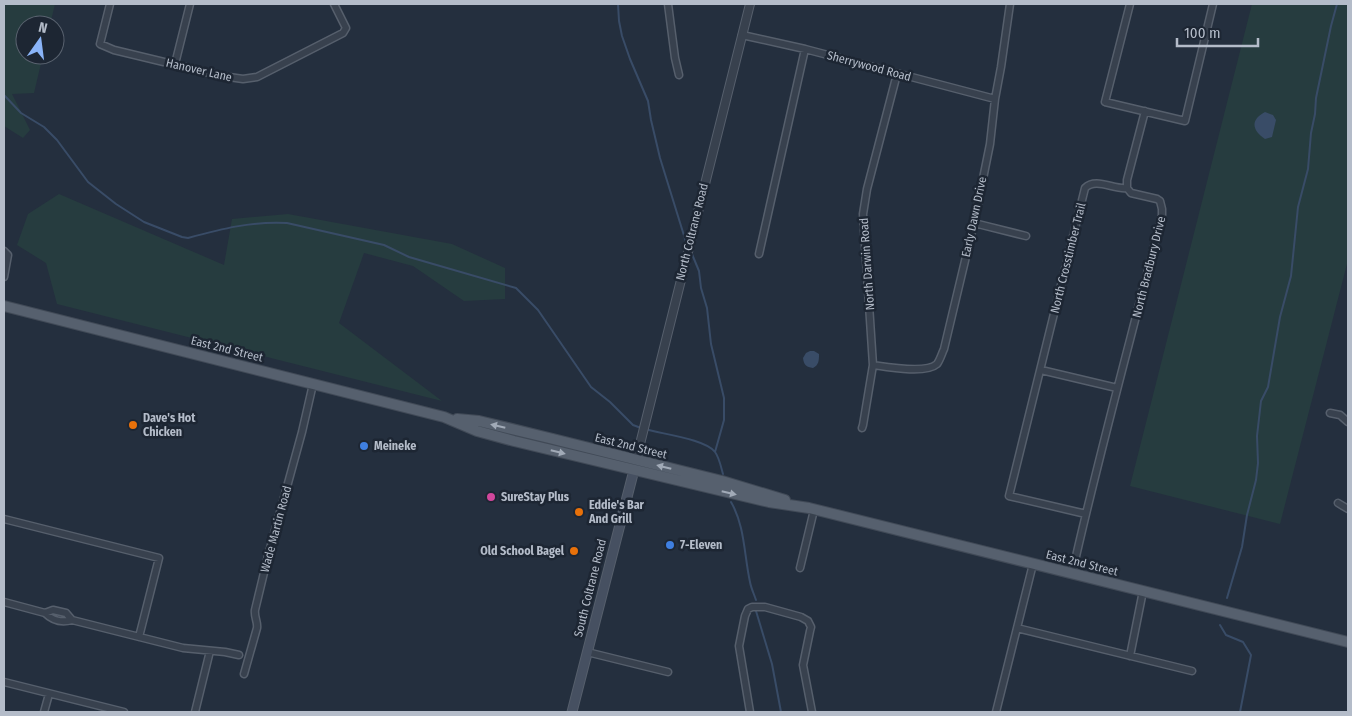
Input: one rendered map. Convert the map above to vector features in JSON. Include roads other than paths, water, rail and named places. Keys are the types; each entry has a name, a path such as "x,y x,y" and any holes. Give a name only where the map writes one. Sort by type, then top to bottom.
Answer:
{"main road":[{"name":"East 2nd Street","path":"4,306 444,418 477,431 514,441 746,488 812,509 1348,642"},
{"name":"East 2nd Street","path":"444,418 479,421 549,438 635,465"},
{"path":"514,441 518,438 549,438"},
{"name":"South Coltrane Road","path":"572,712 635,465"}],"street":[{"name":"Hanover Lane","path":"110,4 100,44 114,50 222,76 243,79 272,69 343,33 346,28 334,4"},
{"path":"175,64 190,4"},
{"path":"669,4 675,58 679,75"},
{"name":"North Coltrane Road","path":"635,465 750,4"},
{"name":"Early Dawn Drive","path":"873,364 910,369 930,367 937,364 944,349 974,224 990,144 1010,4"},
{"path":"1130,4 1105,102 1185,121 1214,4"},
{"name":"Sherrywood Road","path":"742,35 805,49 995,99"},
{"path":"759,254 805,49"},
{"name":"North Darwin Road","path":"862,428 873,364 864,214 867,190 897,74"},
{"path":"1127,188 1127,180 1145,111"},
{"name":"North Crosstimber Trail","path":"1086,514 1009,496 1085,188 1095,183 1120,189 1127,188"},
{"name":"North Bradbury Drive","path":"1117,388 1133,333 1162,215 1160,201 1131,193 1127,188"},
{"path":"974,224 1026,236"},
{"path":"4,252 8,255 4,277"},
{"path":"1041,370 1117,388 1072,574"},
{"name":"Wade Martin Road","path":"244,674 258,624 255,610 313,384"},
{"path":"1330,413 1340,415 1348,422"},
{"path":"1338,503 1348,509"},
{"path":"800,568 812,509"},
{"path":"4,519 159,558 139,637"},
{"path":"996,712 1033,564"},
{"path":"1130,656 1144,591"},
{"path":"4,602 45,612 50,619 64,622 72,620 183,648 239,655"},
{"path":"750,712 739,646 748,609 765,606 802,617 808,621 811,627 803,665 812,712"},
{"path":"1017,628 1192,671"},
{"path":"195,712 210,651"},
{"path":"587,652 668,672"},
{"path":"4,682 122,712"},
{"path":"44,712 49,694"}],"water":[{"path":"1265,112 1273,115 1276,120 1272,137 1265,139 1257,132 1254,125 1257,118"},
{"path":"810,351 819,354 818,364 813,368 806,365 803,358"}],"waterway":[{"path":"618,4 622,36 648,101 660,158 686,242"},
{"path":"1227,598 1242,547 1247,515 1256,480 1258,463 1257,436 1261,401 1268,387 1280,317 1291,276 1298,207 1308,169 1316,98 1337,4"},
{"path":"4,95 21,113 44,127 57,140 88,182 116,204 144,222 182,237 188,238 249,224 287,223 384,245 409,257 516,288 538,310 591,387 610,402 633,425 641,428"},
{"path":"692,254 699,271 701,288 707,308 711,344 724,398 724,420 715,452"},
{"path":"645,429 693,440 710,447 718,457 723,474"},
{"path":"731,502 742,531 750,584 756,600"},
{"path":"756,611 772,664 781,712"},
{"path":"1220,625 1226,635 1243,642 1251,655 1240,712"}],"place":[{"name":"Dave's Hot Chicken","path":"133,425"},
{"name":"Meineke","path":"364,446"},
{"name":"SureStay Plus","path":"491,497"},
{"name":"Eddie's Bar And Grill","path":"579,512"},
{"name":"7-Eleven","path":"670,545"},
{"name":"Old School Bagel","path":"574,551"}]}
